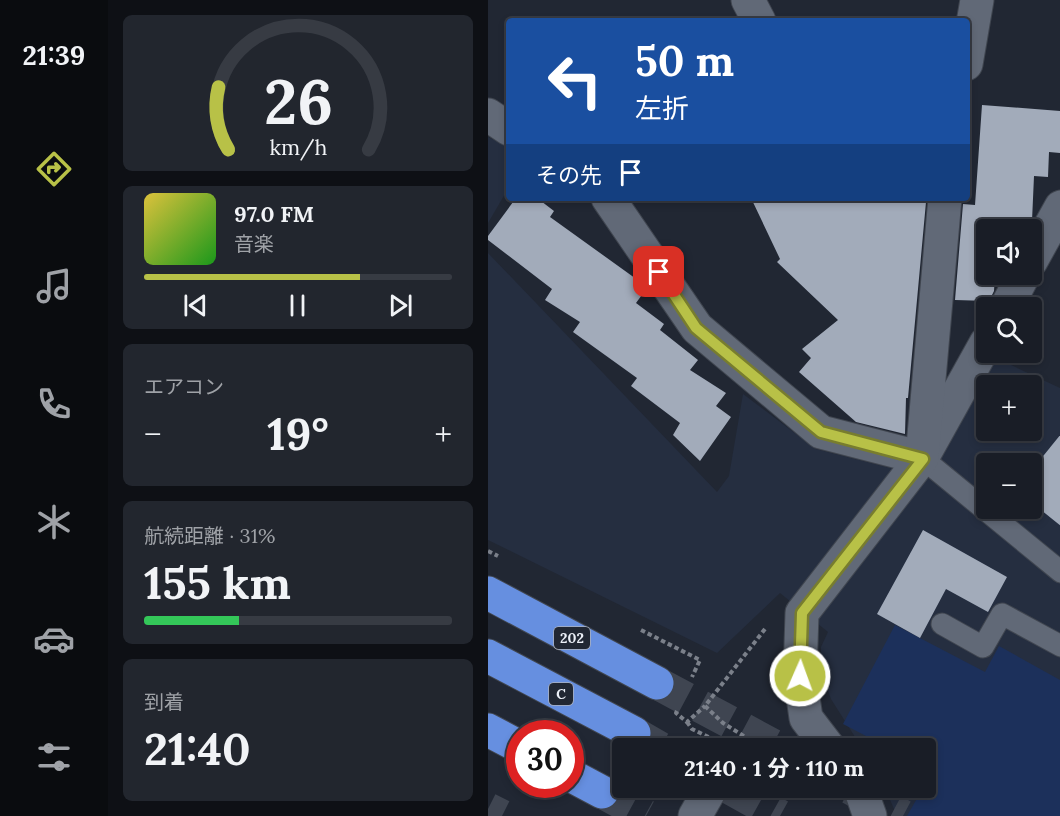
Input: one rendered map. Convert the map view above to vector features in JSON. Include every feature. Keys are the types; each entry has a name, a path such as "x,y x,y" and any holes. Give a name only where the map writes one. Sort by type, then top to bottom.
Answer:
{"highway":[{"name":"202","path":"488,593 657,683"},
{"name":"C","path":"488,656 634,733"},
{"path":"488,730 506,740"},
{"path":"584,782 602,792"}],"street":[{"path":"748,0 757,18"},
{"path":"970,40 977,0"},
{"path":"488,115 506,127"},
{"path":"610,201 696,328 821,432 923,459"},
{"path":"923,459 945,201"},
{"path":"1042,241 1061,207"},
{"path":"821,738 806,718 800,676 802,613 923,459 976,361"},
{"path":"695,816 705,798"},
{"path":"864,798 870,816"}],"lane":[{"path":"923,459 1061,572"},
{"path":"942,624 983,647 1002,614 1061,646"}],"path":[{"path":"687,722 692,729 710,738"}],"shaded area":[{"path":"488,137 506,146 506,192 488,223"},
{"path":"488,253 717,492 729,476 743,394 816,449 922,476 976,390 976,441 1042,441 1042,380 1060,388 1060,816 897,816 889,798 936,798 936,738 856,738 831,699 821,671 821,647 828,632 780,593 717,653 488,540"},
{"path":"993,363 1007,363 1032,375 985,375"},
{"path":"895,625 985,672 999,646 1060,680 1060,816 907,816 917,798 936,798 936,738 870,738 843,724"}],"building":[{"path":"982,105 1061,111 1061,153 1049,152 1048,177 1034,176 1032,219 976,219 976,285 994,285 991,297 976,297 976,301 955,300 963,204 975,205"},
{"path":"514,201 541,201 554,211 550,217 646,286 647,288 636,303 664,324 660,330 698,360 690,370 726,393 716,406 731,417 700,461 673,435 680,423 631,386 637,378 573,332 580,322 545,300 552,289 488,240 488,236"},
{"path":"752,201 926,202 908,398 906,398 905,434 856,422 799,372 811,358 802,349 838,320 777,262 780,259"},
{"path":"1061,434 1061,526 1042,511 1042,457"},
{"path":"923,530 1007,577 988,612 946,589 920,638 877,614"}],"tunnel":[{"path":"657,683 759,738"},
{"path":"634,733 643,738"},
{"path":"602,792 646,816"},
{"path":"748,798 780,816"},
{"path":"869,798 903,816"},
{"path":"488,809 502,816"}],"route":[{"path":"659,272 696,328 821,432 923,459 802,613 800,676"}]}
